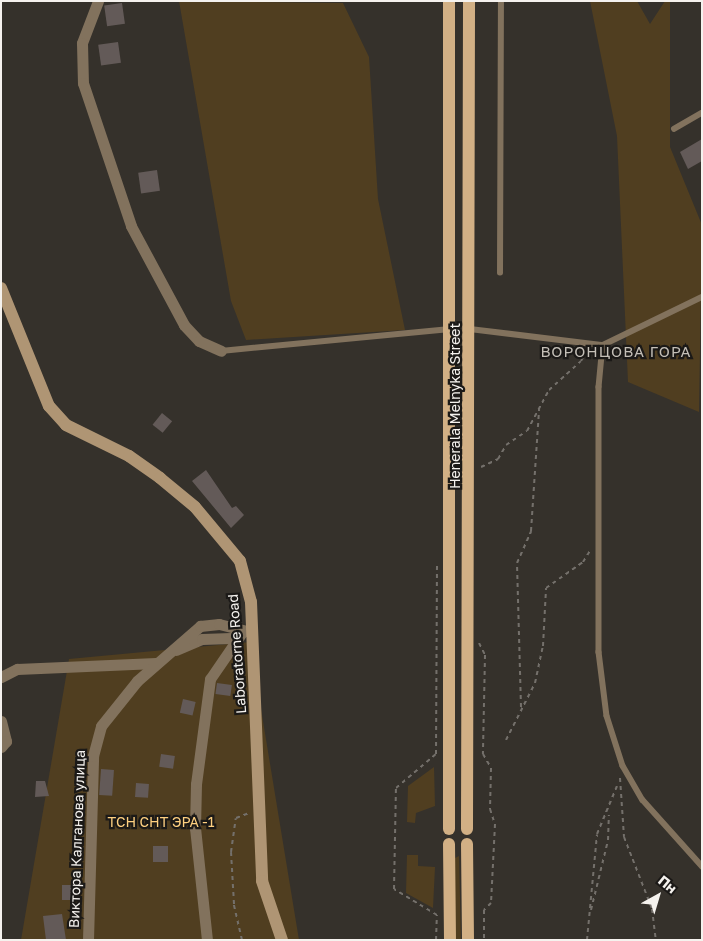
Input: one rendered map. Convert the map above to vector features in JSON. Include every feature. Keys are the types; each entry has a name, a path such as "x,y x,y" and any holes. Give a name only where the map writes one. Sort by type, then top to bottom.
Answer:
{"main road":[{"name":"Henerala Melnyka Street","path":"449,1 450,829"},
{"name":"Henerala Melnyka Street","path":"467,829 470,625 469,1"},
{"name":"Laboratorne Road","path":"1,288 49,406 66,425 130,456 195,507 240,561 251,602 244,634 262,881 282,940"},
{"path":"450,328 470,329"},
{"path":"449,810 458,819 468,811"},
{"path":"449,844 450,940"},
{"path":"468,844 468,940"},
{"path":"450,860 458,854 468,860"}],"street":[{"path":"98,1 82,43 83,83 131,226 184,325 199,341 221,351"},
{"name":"Виктора Калганова улица","path":"88,940 93,756 101,726 114,706 156,663 208,623 244,634"},
{"path":"207,940 195,828 196,784 210,679 244,634"},
{"path":"1,678 17,668 156,663"},
{"path":"1,721 6,740 1,748"}],"lane":[{"path":"500,272 501,1"},
{"path":"674,129 702,113"},
{"path":"470,329 603,345 702,297"},
{"path":"221,351 450,328"},
{"path":"603,345 599,534 599,652 607,716 623,766 643,800 702,866"}],"path":[{"path":"481,467 498,459 506,445 527,431 549,390 581,361 590,344"},
{"path":"521,707 517,563 531,531 539,409"},
{"path":"506,740 535,683 543,646 546,588 584,562 599,534"},
{"path":"436,940 437,915 394,889 396,788 436,754 435,565 450,547"},
{"path":"470,625 485,655 483,754 491,768 490,809 496,824 491,903 484,910 484,940"},
{"path":"589,913 598,890 609,812 623,766"},
{"path":"618,784 624,837 652,909 656,940"},
{"path":"242,940 234,904 231,852 236,818 258,810"},
{"path":"587,940 597,834 609,812"}],"green space":[{"path":"179,1 343,3 369,57 378,199 405,330 246,340 231,301"},
{"path":"590,1 637,1 650,24 665,1 670,1 670,147 702,225 699,412 628,382 617,136"},
{"name":"ТСН СНТ ЭРА -1","path":"250,642 299,940 21,940 69,659"},
{"path":"434,767 435,806 416,813 415,823 407,822 408,786"},
{"path":"407,855 418,855 418,866 435,867 433,908 406,893"},
{"path":"459,856 461,940 455,940 455,858"}],"building":[{"path":"122,3 125,24 107,26 104,6"},
{"path":"118,42 121,63 101,66 98,45"},
{"path":"702,139 702,161 688,169 680,152"},
{"path":"157,170 160,191 141,193 138,173"},
{"path":"162,413 172,421 163,433 153,425"},
{"path":"206,470 232,508 236,506 244,515 231,528 192,481"},
{"path":"217,683 232,685 230,696 215,694"},
{"path":"183,699 196,702 193,716 180,713"},
{"path":"161,754 175,756 173,769 159,767"},
{"path":"101,769 114,770 112,796 99,795"},
{"path":"36,781 45,781 49,796 35,797"},
{"path":"136,783 149,784 148,798 135,797"},
{"path":"153,846 168,846 168,862 153,862"},
{"path":"62,885 78,885 78,900 62,900"},
{"path":"62,914 66,940 46,940 43,916"}],"district":[{"name":"ВОРОНЦОВА ГОРА","path":"616,352"}]}
